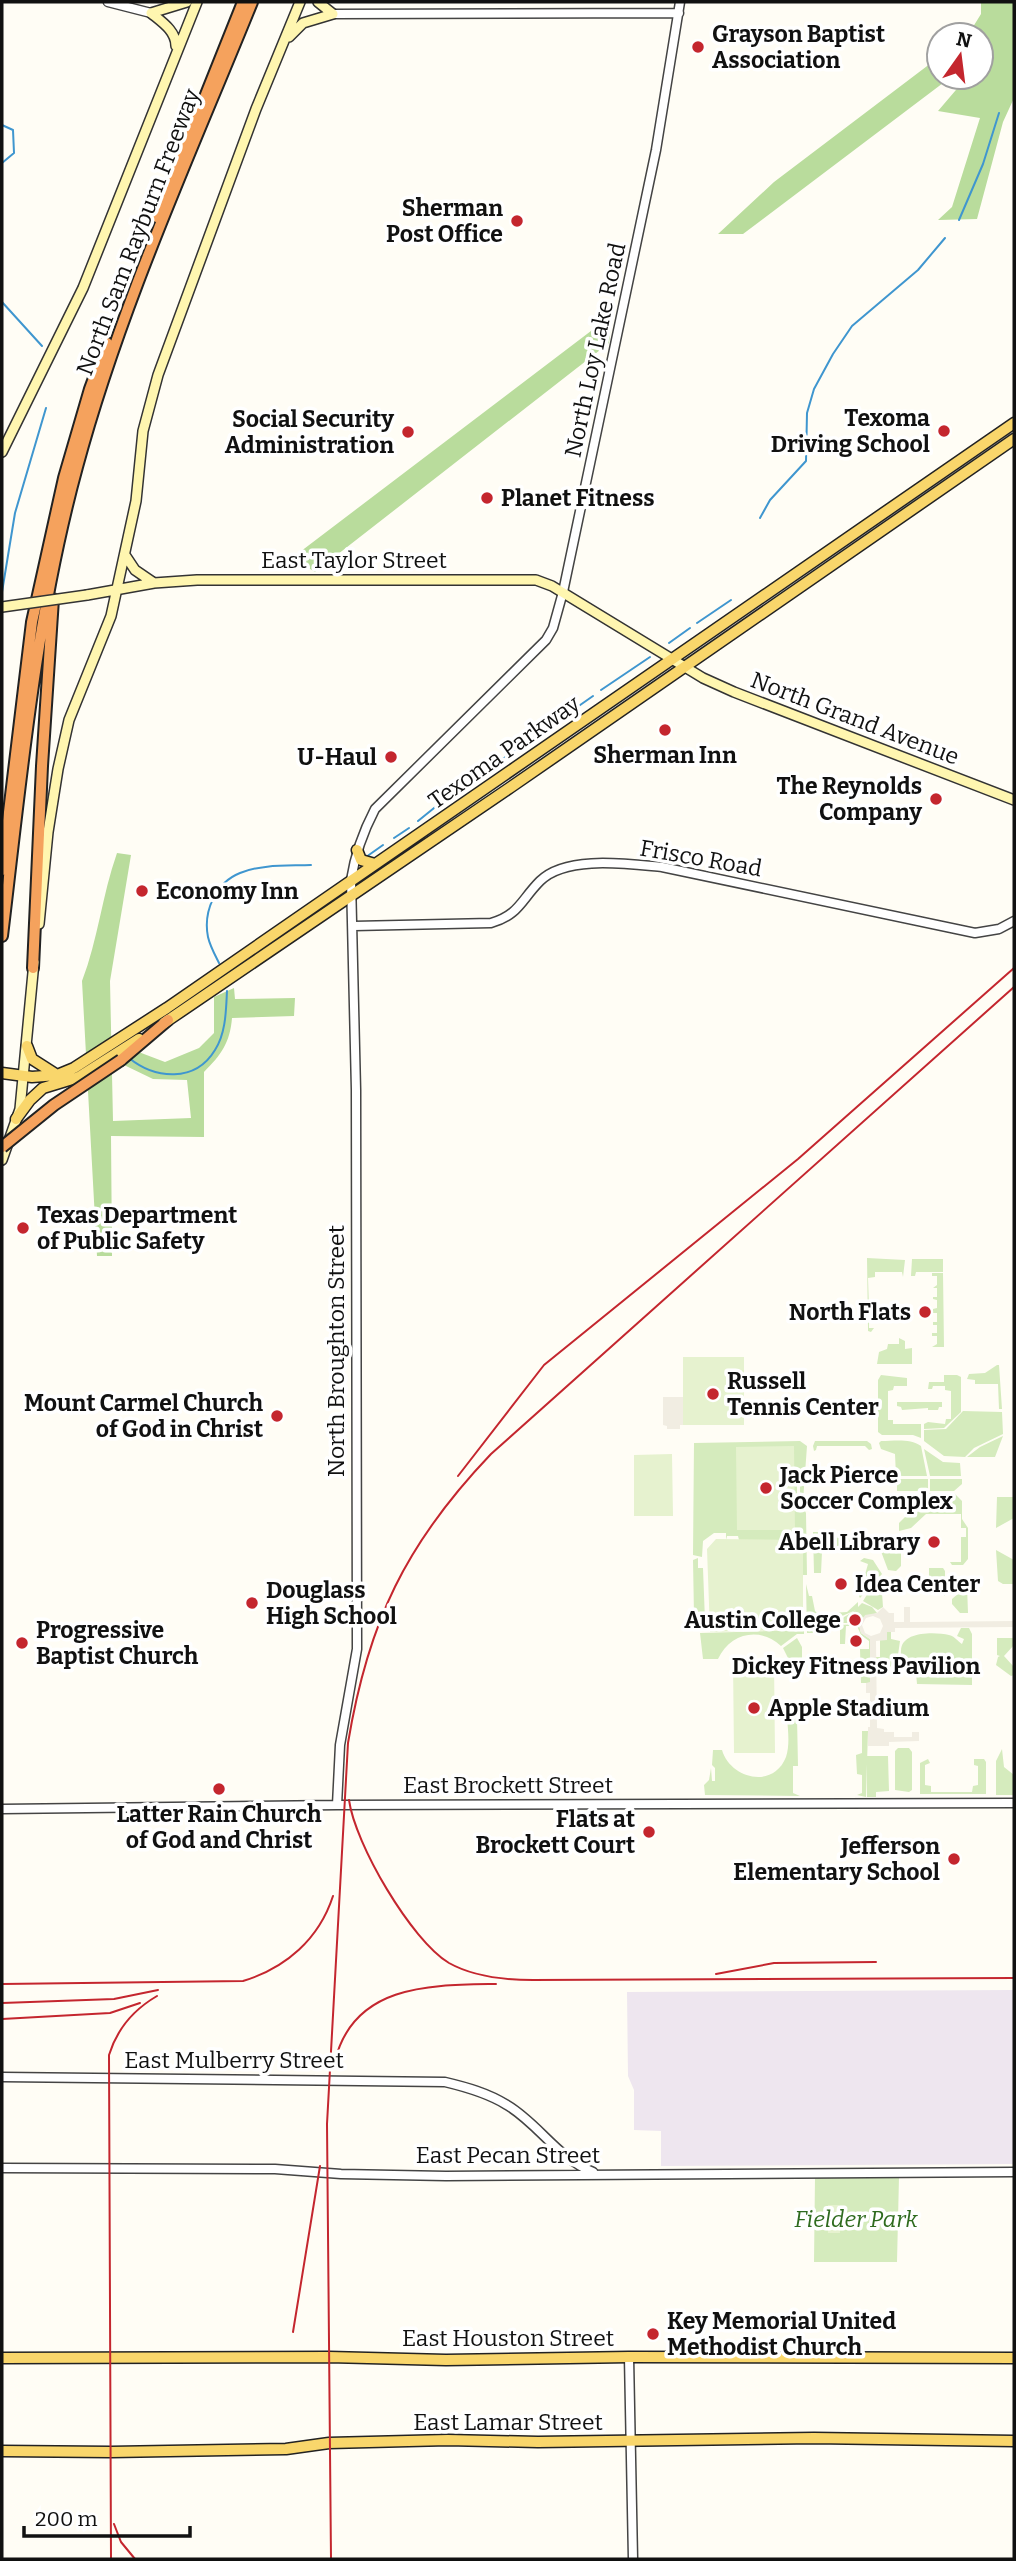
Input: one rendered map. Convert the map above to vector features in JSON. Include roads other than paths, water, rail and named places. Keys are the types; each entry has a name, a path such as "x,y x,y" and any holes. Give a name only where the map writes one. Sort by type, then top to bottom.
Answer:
{"highway":[{"name":"North Sam Rayburn Freeway","path":"2,870 32,622 64,478 90,388 243,2"},
{"name":"North Sam Rayburn Freeway","path":"2,936 36,656 56,551 80,454 123,319 252,2"},
{"path":"33,968 42,766 56,551"},
{"path":"2,1147 54,1105 121,1060 168,1020"}],"main road":[{"path":"151,13 187,2"},
{"name":"North Sam Rayburn Freeway","path":"2,452 83,288 197,2"},
{"path":"2,1160 16,1119 24,1076 48,832 58,769 69,720 107,629 117,592 136,501 143,431 158,375 256,109 300,2"},
{"path":"318,2 332,13"},
{"path":"151,13 176,39 176,51"},
{"path":"285,41 303,23 332,13"},
{"name":"Texoma Parkway","path":"2,1073 47,1077 74,1068 200,985 1014,423"},
{"name":"Texoma Parkway","path":"16,1119 36,1093 51,1084 79,1077 168,1020 1014,439"},
{"path":"124,555 135,570 154,583"},
{"name":"East Taylor Street","path":"2,607 117,592 154,583 197,580 516,578 536,580 563,592 685,667"},
{"name":"North Grand Avenue","path":"685,667 734,692 1014,800"},
{"path":"357,850 360,860 375,864"},
{"path":"200,985 202,997"},
{"path":"27,1046 32,1059 57,1074"},
{"name":"East Houston Street","path":"2,2358 1014,2358"},
{"name":"East Lamar Street","path":"2,2451 286,2449 329,2443 448,2440 538,2442 814,2438 1014,2441"}],"street":[{"path":"108,2 151,13"},
{"name":"North Loy Lake Road","path":"353,895 351,880 357,850 375,809 546,640 553,628 563,592 656,150 680,2"},
{"path":"332,13 679,13"},
{"name":"Frisco Road","path":"354,926 491,923 507,919 553,870 570,865 628,864 672,869 975,933 999,929 1014,921"},
{"name":"North Broughton Street","path":"337,1805 340,1745 357,1649 353,895"},
{"name":"East Brockett Street","path":"2,1809 1014,1803"},
{"name":"East Mulberry Street","path":"2,2077 424,2081 466,2087 508,2105 561,2155 576,2166 597,2174"},
{"name":"East Pecan Street","path":"2,2168 275,2169 330,2174 446,2176 1014,2172"},
{"path":"629,2357 633,2559"}],"waterway":[{"path":"959,220 983,164 999,113"},
{"path":"2,125 13,130 14,153 2,163"},
{"path":"760,518 770,500 806,461 807,413 814,389 833,354 852,326 918,270 945,238"},
{"path":"2,302 42,346"},
{"path":"2,592 15,513 46,408"},
{"path":"697,623 731,600"},
{"path":"669,643 690,628"},
{"path":"601,690 650,657"},
{"path":"563,717 593,696"},
{"path":"545,730 556,722"},
{"path":"515,750 537,735"},
{"path":"488,769 507,756"},
{"path":"449,796 475,778"},
{"path":"418,821 439,804"},
{"path":"394,838 409,828"},
{"path":"366,857 383,845"},
{"path":"219,963 208,937 207,918 213,899 224,884 240,873 257,868 311,865"},
{"path":"129,1058 139,1065 162,1073 186,1073 197,1068 207,1061 219,1043 225,1021 227,991"}],"railway":[{"path":"458,1476 544,1365 798,1159 1014,968"},
{"path":"331,2559 327,2124 348,1743 367,1659 395,1586 436,1520 491,1454 1014,987"},
{"path":"349,1800 353,1819 373,1865 402,1913 434,1951 449,1963 479,1975 533,1980 1014,1978"},
{"path":"2,1984 243,1981 273,1968 299,1950 319,1926 333,1896"},
{"path":"716,1974 774,1963 876,1962"},
{"path":"335,2061 345,2035 359,2016 378,2003 422,1988 496,1984"},
{"path":"2,2003 114,1999 158,1990"},
{"path":"111,2559 109,2055 116,2037 127,2021 140,2007 157,1996"},
{"path":"2,2019 110,2013 140,2003"},
{"path":"293,2332 320,2166"},
{"path":"114,2524 121,2542 135,2559"}],"place":[{"name":"Grayson Baptist Association","path":"698,47"},
{"name":"Sherman Post Office","path":"517,221"},
{"name":"Texoma Driving School","path":"944,431"},
{"name":"Social Security Administration","path":"408,432"},
{"name":"Planet Fitness","path":"487,498"},
{"name":"Sherman Inn","path":"665,730"},
{"name":"U-Haul","path":"391,757"},
{"name":"The Reynolds Company","path":"936,799"},
{"name":"Economy Inn","path":"142,891"},
{"name":"Texas Department of Public Safety","path":"23,1228"},
{"name":"North Flats","path":"925,1312"},
{"name":"Russell Tennis Center","path":"713,1394"},
{"name":"Mount Carmel Church of God in Christ","path":"277,1416"},
{"name":"Jack Pierce Soccer Complex","path":"766,1488"},
{"name":"Abell Library","path":"934,1542"},
{"name":"Idea Center","path":"841,1584"},
{"name":"Douglass High School","path":"252,1603"},
{"name":"Austin College","path":"855,1620"},
{"name":"Dickey Fitness Pavilion","path":"856,1641"},
{"name":"Progressive Baptist Church","path":"22,1643"},
{"name":"Apple Stadium","path":"754,1708"},
{"name":"Latter Rain Church of God and Christ","path":"219,1789"},
{"name":"Flats at Brockett Court","path":"649,1832"},
{"name":"Jefferson Elementary School","path":"954,1859"},
{"name":"Key Memorial United Methodist Church","path":"653,2334"}],"park label":[{"name":"Fielder Park","path":"856,2219"}]}
